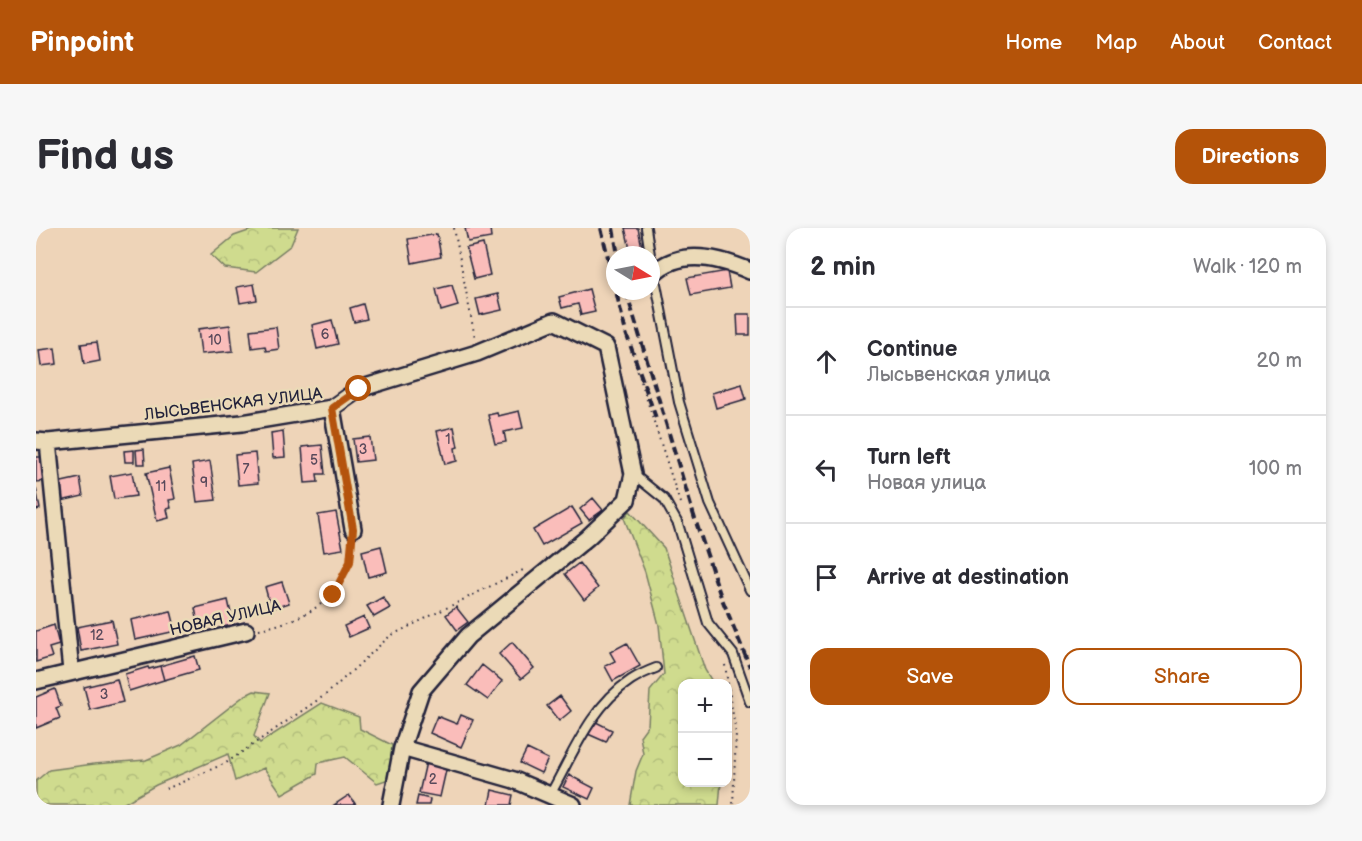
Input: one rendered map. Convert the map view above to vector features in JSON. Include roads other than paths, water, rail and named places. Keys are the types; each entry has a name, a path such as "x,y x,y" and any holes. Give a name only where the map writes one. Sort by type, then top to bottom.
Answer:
{"street":[{"path":"660,263 701,257 750,271"},
{"name":"ЛЫСЬВЕНСКАЯ УЛИЦА","path":"42,441 242,423 332,408 359,389 477,353 554,321 606,347 633,474"},
{"path":"332,408 353,529"},
{"path":"42,441 71,671"},
{"path":"390,805 402,748 421,691 468,636 586,538 627,500 633,474"},
{"name":"НОВАЯ УЛИЦА","path":"36,681 246,631"},
{"path":"402,748 514,780 573,805"}],"lane":[{"path":"646,228 649,246"},
{"path":"659,300 679,402 710,503 750,590"},
{"path":"633,474 664,499 678,524 708,623 733,654 750,702"},
{"path":"550,795 595,714 611,696 632,679 656,668"}],"railway":[{"path":"601,228 626,333 657,421"},
{"path":"613,228 616,246"},
{"path":"629,300 694,516 720,594 750,667"}]}
